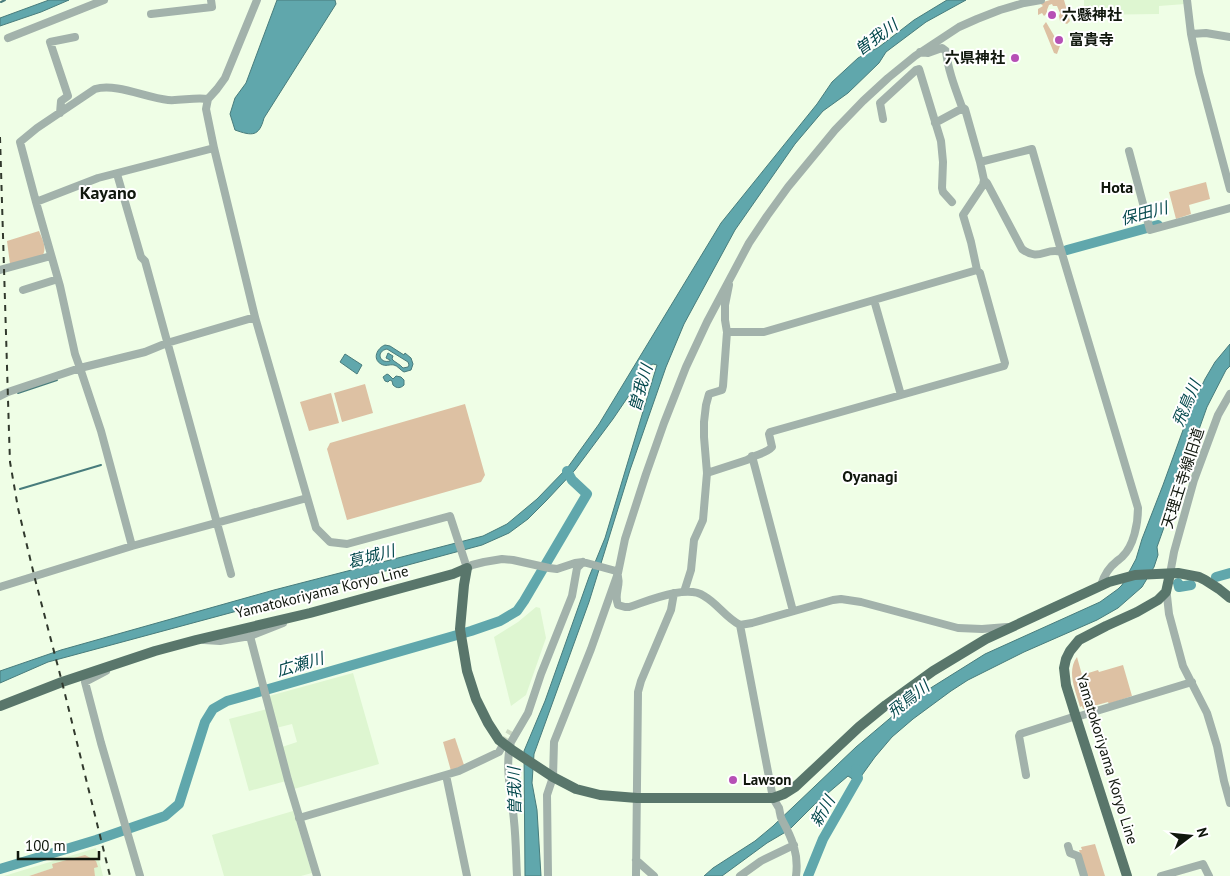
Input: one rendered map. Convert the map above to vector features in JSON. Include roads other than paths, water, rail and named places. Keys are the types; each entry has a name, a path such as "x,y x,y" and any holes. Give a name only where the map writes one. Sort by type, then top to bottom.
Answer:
{"main road":[{"path":"466,565 460,629 467,671 476,698 488,723 500,740 550,775 576,789 600,795 637,798 773,798 784,794 859,727 933,670 986,639 1105,584 1135,575 1178,573 1199,577 1212,583 1230,598"},
{"name":"Yamatokoriyama Koryo Line","path":"0,706 62,682 155,651 310,613 453,574 466,565"},
{"path":"1166,592 1170,574"},
{"name":"Yamatokoriyama Koryo Line","path":"1127,876 1066,685 1064,668 1066,659 1075,644 1085,636 1158,600 1166,592"}],"street":[{"path":"8,38 104,0"},
{"path":"151,14 212,7 211,0"},
{"path":"257,0 225,78 208,99 206,109 255,317 316,528 330,542 348,544 450,516 466,565 502,559 557,568 583,562 617,572"},
{"path":"548,876 547,795 554,742 591,649 617,572 625,539 646,474 686,366 749,243 766,216 824,144 863,101 888,78 920,52 959,27 1008,8 1041,0"},
{"path":"1187,0 1191,34 1199,72 1230,189"},
{"path":"1191,34 1206,33 1230,36"},
{"path":"60,113 61,101 68,96 50,42 74,37"},
{"path":"920,52 928,53 942,48 946,51 952,80 963,108 984,180 1022,249 1028,254 1034,255 1057,250 1061,252"},
{"path":"883,119 880,103 890,92 919,69 941,141 942,188 943,192 952,202"},
{"path":"132,546 101,431 75,354 58,279 20,142 37,128 99,88 120,89 158,99 208,99"},
{"path":"935,123 963,108"},
{"path":"36,202 98,178 214,148"},
{"path":"980,162 1032,149 1138,508 1134,538 1131,545 1105,574 1105,584"},
{"path":"1128,151 1150,230 1230,208"},
{"path":"117,174 141,257 145,260 231,574"},
{"path":"707,473 747,460 752,456 770,450 772,447 770,432 1004,366 1005,363 980,273 977,270 963,215 984,180"},
{"path":"0,270 51,256"},
{"path":"727,332 764,332 977,270"},
{"path":"24,290 58,279"},
{"path":"684,592 691,570 694,540 703,520 707,473 704,437 706,405 709,394 722,390 723,386 727,332 725,304 729,280"},
{"path":"874,300 901,395"},
{"path":"0,396 80,368 146,352 167,343 255,317"},
{"name":"天理王寺線旧道","path":"1170,574 1174,552 1194,480 1218,416 1230,394"},
{"path":"752,456 793,611"},
{"path":"0,587 132,546 307,498"},
{"path":"299,818 459,771 508,747 529,711 541,674 572,596 577,568 583,562"},
{"path":"617,572 620,580 616,599 618,605 625,607 674,593 684,592 703,595 728,618 740,625 841,599 861,602 958,628 1014,626"},
{"path":"1166,592 1169,614 1183,666 1207,713 1217,746 1230,803"},
{"path":"636,876 638,692 671,610 674,593"},
{"path":"196,640 220,641 250,636 310,613"},
{"path":"740,625 773,798 794,845 797,867 796,876"},
{"path":"982,628 986,639"},
{"path":"250,636 299,818 317,876"},
{"path":"118,664 85,682 140,876"},
{"path":"1026,775 1020,734 1192,682"},
{"path":"511,731 522,714 529,711"},
{"path":"508,747 516,876"},
{"path":"446,775 468,876"},
{"path":"740,876 761,861 794,845"},
{"path":"1068,846 1070,853 1078,856 1084,876"},
{"path":"636,860 654,876"},
{"path":"1161,876 1203,864 1209,876"}],"water":[{"path":"49,0 69,0 0,26 0,18"},
{"path":"277,0 335,0 336,4 264,118 260,129 250,134 235,130 230,114 235,98 246,83"},
{"path":"947,0 966,0 926,22 886,52 879,63 848,93 823,111 795,144 735,230 684,324 666,367 630,470 589,602 534,754 532,783 537,810 541,876 525,876 524,751 545,701 589,577 605,538 657,365 649,366 575,470 528,519 509,533 482,545 48,662 0,683 0,671 61,650 274,590 483,536 507,524 537,499 568,467 599,424 721,223 817,104 832,82 858,58 879,47 914,20"},
{"path":"1230,344 1230,366 1226,370 1207,407 1157,547 1158,555 1154,567 1142,587 1118,608 1097,620 1024,652 968,680 951,691 892,737 857,782 848,776 814,805 789,830 767,843 722,876 704,876 713,868 755,841 856,747 895,714 929,689 985,654 1100,602 1122,585 1136,559 1191,408 1215,362"},
{"path":"382,346 390,346 404,355 405,353 411,358 413,364 411,370 404,372 395,366 384,365 378,362 376,357","holes":["387,349 408,362 408,367 403,368 392,359 393,356 388,353 386,358 390,361 383,361 380,354"]},
{"path":"345,354 362,365 357,374 340,362"},
{"path":"387,374 393,379 396,376 401,377 404,380 404,385 397,388 393,385 392,381 385,381 383,377"}],"waterway":[{"path":"1,2 5,0"},
{"name":"保田川","path":"1067,250 1158,225"},
{"path":"18,393 57,380"},
{"path":"20,489 101,465"},
{"name":"広瀬川","path":"0,869 96,840 165,816 179,804 205,722 213,709 227,701 471,631 500,621 517,611 587,494 572,480 567,471"},
{"path":"1216,577 1230,573"},
{"path":"1178,583 1179,587 1191,585"},
{"name":"新川","path":"808,876 823,839 858,778 856,769"}],"tunnel":[{"path":"503,745 511,731"}],"railway":[{"path":"0,137 10,462 18,508 35,579 110,876"}],"place":[{"name":"六懸神社","path":"1052,15"},
{"name":"富貴寺","path":"1059,40"},
{"name":"六県神社","path":"1015,58"},
{"name":"Lawson","path":"733,780"}],"district":[{"name":"Hota","path":"1117,187"},
{"name":"Kayano","path":"108,193"},
{"name":"Oyanagi","path":"870,476"}],"water label":[{"name":"曽我川","path":"876,37"},
{"name":"曽我川","path":"640,388"},
{"name":"飛鳥川","path":"1186,403"},
{"name":"葛城川","path":"371,556"},
{"name":"飛鳥川","path":"908,699"},
{"name":"曽我川","path":"514,791"}]}
